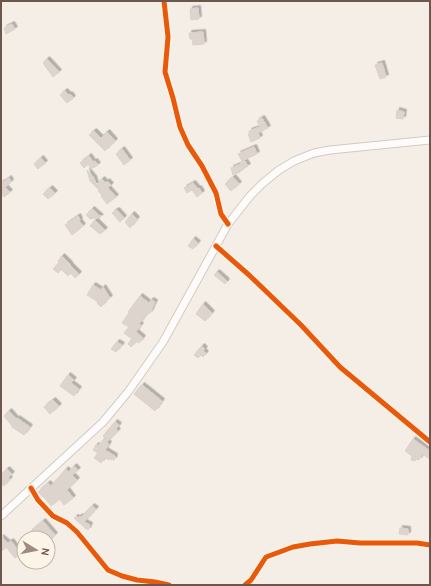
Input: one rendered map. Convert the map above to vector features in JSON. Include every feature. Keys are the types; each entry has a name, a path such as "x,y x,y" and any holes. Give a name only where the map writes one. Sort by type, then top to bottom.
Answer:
{"main road":[{"path":"1,516 103,422 128,392 164,342 228,224 263,182 294,161 314,153 430,140"}],"street":[{"path":"164,1 168,36 165,72 180,127 188,145 202,166 216,193 221,214 228,224"},
{"path":"216,246 272,297 340,366 429,439"},
{"path":"31,488 38,500 53,516 77,532 108,570 122,576 138,580 169,585"},
{"path":"245,585 266,557 292,547 337,541 360,544 430,545"}],"building":[{"path":"198,8 199,19 191,20 190,9"},
{"path":"12,24 15,29 6,34 4,28"},
{"path":"203,32 204,44 193,45 189,33"},
{"path":"47,59 59,72 53,77 43,63"},
{"path":"382,63 386,77 380,79 375,65"},
{"path":"65,91 73,98 67,103 60,95"},
{"path":"397,110 404,112 403,119 396,118"},
{"path":"262,118 268,128 258,133 260,138 251,142 248,134 250,133 249,131 260,127 257,121"},
{"path":"94,131 101,138 107,132 115,141 105,151 89,135"},
{"path":"254,147 257,154 242,161 238,154"},
{"path":"122,149 130,160 124,165 116,154"},
{"path":"89,156 93,162 95,161 98,165 91,169 88,164 84,168 80,163"},
{"path":"41,158 45,163 38,169 34,164"},
{"path":"244,160 248,166 233,175 231,168 241,164"},
{"path":"87,170 94,178 96,185 102,179 106,183 107,181 111,185 108,188 116,197 107,204 98,191 99,190 90,181"},
{"path":"233,177 239,184 231,191 225,184"},
{"path":"9,178 11,182 5,187 10,192 4,197 1,194 1,182 2,183"},
{"path":"193,183 202,193 197,197 192,190 187,193 184,188"},
{"path":"50,188 55,193 48,199 43,194"},
{"path":"92,209 101,217 90,219 86,215"},
{"path":"117,210 124,218 120,222 112,213"},
{"path":"132,214 137,219 130,228 125,222"},
{"path":"78,216 79,221 83,226 72,235 65,225"},
{"path":"95,220 105,230 100,234 90,226"},
{"path":"193,239 198,243 193,249 188,246"},
{"path":"62,256 79,274 75,278 71,273 68,276 61,269 58,273 53,269 59,263 58,261"},
{"path":"217,272 227,281 225,284 214,275"},
{"path":"93,285 101,290 103,287 110,298 104,302 101,307 97,303 98,302 87,295"},
{"path":"140,296 149,303 151,300 155,302 150,313 147,313 139,324 141,325 136,332 143,338 139,343 136,341 131,347 128,344 132,339 124,333 129,327 122,323"},
{"path":"203,304 212,313 205,321 196,314"},
{"path":"117,342 122,345 116,352 111,349"},
{"path":"202,346 205,349 203,351 206,353 203,357 201,355 198,358 194,355"},
{"path":"68,375 74,380 71,383 79,389 74,396 60,386"},
{"path":"142,385 162,401 155,411 134,394"},
{"path":"53,400 59,406 50,414 44,407"},
{"path":"9,411 17,420 17,418 30,427 24,435 12,427 4,416"},
{"path":"115,422 119,425 116,429 118,431 107,442 109,444 105,450 115,456 114,460 107,459 105,457 101,463 94,458 98,453 93,450 96,445 98,446 105,438 103,436"},
{"path":"413,439 430,451 430,459 422,454 419,460 411,460 412,456 405,451"},
{"path":"74,466 78,470 72,475 77,480 67,490 73,498 64,505 60,499 51,506 38,492 48,483 51,486 66,469 69,472"},
{"path":"7,469 12,474 4,486 1,483 1,475"},
{"path":"92,506 96,509 84,522 90,525 88,530 74,518 81,517"},
{"path":"43,521 51,530 32,530"},
{"path":"400,528 408,529 408,535 399,534"},
{"path":"1,537 8,543 11,541 16,548 16,557 6,547 1,552"}],"cycle path":[{"path":"164,1 168,37 165,72 180,127 188,145 202,166 216,193 221,214 228,224"},
{"path":"216,246 249,275 301,325 340,367 430,442"},
{"path":"31,488 38,500 53,516 67,523 77,532 108,570 137,580 169,585"},
{"path":"245,585 251,580 266,557 293,547 337,541 360,543 417,543 430,545"}]}
